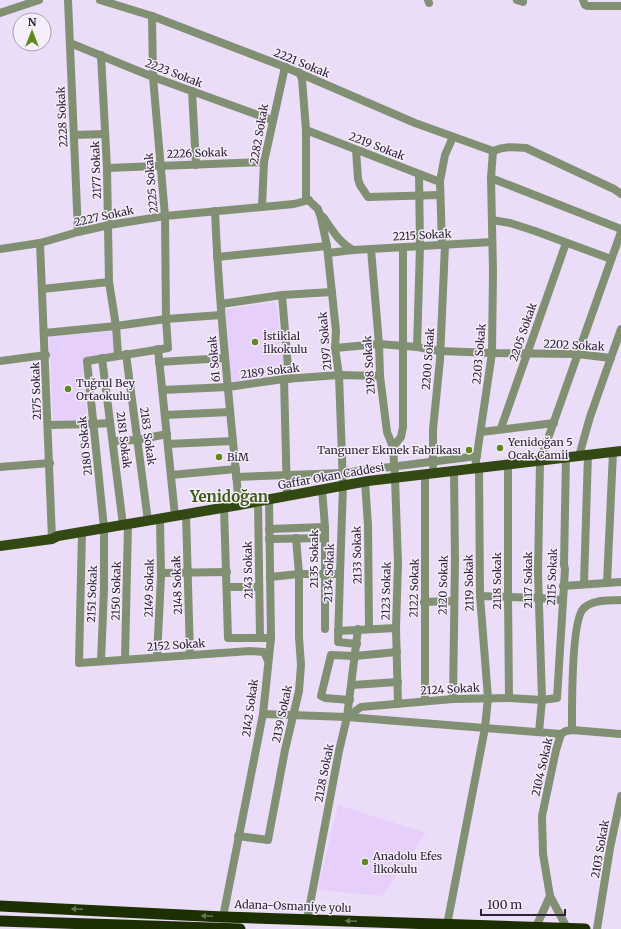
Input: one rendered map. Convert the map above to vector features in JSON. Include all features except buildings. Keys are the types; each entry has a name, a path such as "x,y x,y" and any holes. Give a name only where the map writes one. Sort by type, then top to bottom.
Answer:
{"highway":[{"name":"Adana-Osmaniye yolu","path":"0,906 223,917 586,929"},
{"path":"0,920 240,929"}],"main road":[{"name":"Gaffar Okan Caddesi","path":"0,546 52,539 82,532 365,482 617,452"}],"street":[{"path":"1,12 39,0"},
{"name":"2228 Sokak","path":"68,0 78,232"},
{"name":"2221 Sokak","path":"100,0 152,16 299,72 415,123 493,151"},
{"path":"584,0 584,5 587,6 617,4"},
{"name":"2225 Sokak","path":"152,16 153,77 164,216 168,348 158,349"},
{"name":"2223 Sokak","path":"70,43 153,77 272,120"},
{"name":"2177 Sokak","path":"101,55 107,168 109,282 122,355"},
{"name":"2282 Sokak","path":"262,207 264,162 272,120 285,67"},
{"path":"299,72 302,79 306,130 306,198 318,209 338,238 347,248 353,250"},
{"path":"192,91 196,164"},
{"name":"2219 Sokak","path":"306,130 440,182"},
{"path":"74,135 105,134"},
{"name":"2200 Sokak","path":"429,474 433,462 433,429 440,351 443,245 440,182 445,155 453,137"},
{"path":"493,151 502,147 511,146 526,148 614,189 621,194"},
{"path":"356,150 358,179 360,186 368,197 440,195"},
{"name":"2203 Sokak","path":"477,468 477,456 492,353 493,271 491,178 493,151"},
{"name":"2226 Sokak","path":"107,168 264,162"},
{"path":"417,347 420,247 419,174"},
{"path":"491,178 621,230"},
{"name":"2227 Sokak","path":"0,249 40,243 109,225 164,216 294,204 308,200"},
{"name":"2197 Sokak","path":"318,209 327,250 336,331 335,348 339,375 344,486"},
{"name":"61 Sokak","path":"215,211 225,358 239,505"},
{"path":"492,220 510,223 535,231 611,259"},
{"name":"2117 Sokak","path":"539,732 542,700 539,598 540,461 621,230"},
{"name":"2215 Sokak","path":"217,257 492,242"},
{"name":"2175 Sokak","path":"40,243 46,356 52,539"},
{"name":"2205 Sokak","path":"501,428 566,243"},
{"path":"393,447 401,437 403,427 403,248"},
{"name":"2198 Sokak","path":"371,249 379,344 380,376 387,432 393,447 395,478"},
{"path":"42,289 109,282"},
{"path":"221,304 282,296 332,292"},
{"path":"282,296 287,379 287,496"},
{"path":"44,333 116,326 166,318 222,315"},
{"path":"584,584 584,455 590,417 621,329"},
{"name":"2202 Sokak","path":"335,348 379,344 417,347 440,351 577,354 612,358"},
{"path":"102,358 158,349 175,516"},
{"name":"2183 Sokak","path":"122,355 137,440 148,521"},
{"path":"0,361 46,356"},
{"name":"2180 Sokak","path":"102,358 87,361 104,528"},
{"name":"2181 Sokak","path":"102,358 110,423 126,524"},
{"path":"159,362 225,358"},
{"name":"2189 Sokak","path":"162,390 228,387 287,379 339,375 380,376"},
{"path":"165,415 230,412"},
{"path":"481,432 501,428 554,422"},
{"path":"48,424 110,423"},
{"path":"113,441 137,440 167,434"},
{"path":"168,444 233,442"},
{"path":"607,583 617,452"},
{"path":"171,475 236,473 286,476 343,473 477,456"},
{"name":"2115 Sokak","path":"557,698 563,586 566,457"},
{"path":"0,467 50,463"},
{"name":"2118 Sokak","path":"508,464 509,698"},
{"name":"2119 Sokak","path":"447,925 486,728 488,698 480,596 477,468"},
{"name":"2120 Sokak","path":"453,698 454,471"},
{"name":"2122 Sokak","path":"425,701 424,602 429,474"},
{"name":"2123 Sokak","path":"395,478 398,562 396,628 398,704"},
{"name":"2133 Sokak","path":"365,482 368,525 369,628"},
{"name":"2134 Sokak","path":"338,631 344,486"},
{"name":"2135 Sokak","path":"322,490 325,527 325,629"},
{"name":"2142 Sokak","path":"223,917 263,714 271,638 269,499"},
{"name":"2143 Sokak","path":"258,501 260,638"},
{"path":"224,507 228,638 271,638"},
{"name":"2148 Sokak","path":"186,514 190,655"},
{"name":"2149 Sokak","path":"157,657 161,573 160,519"},
{"name":"2150 Sokak","path":"125,659 126,524"},
{"path":"269,529 325,527"},
{"name":"2151 Sokak","path":"101,661 104,589 104,528"},
{"name":"2152 Sokak","path":"82,532 79,663 261,651 264,652 268,661"},
{"name":"2139 Sokak","path":"238,836 268,840 285,750 299,691 301,665 298,637 299,574 296,538"},
{"path":"269,539 325,538"},
{"path":"161,573 227,572"},
{"path":"270,577 299,574 340,574"},
{"path":"563,586 621,582"},
{"path":"227,587 259,587"},
{"path":"480,596 508,596 562,600"},
{"path":"621,600 595,603 584,609 581,613 576,637 573,668 572,730 621,734"},
{"path":"424,602 454,601"},
{"path":"357,644 338,642 338,631 369,628 396,628"},
{"name":"2128 Sokak","path":"307,920 350,700 358,629"},
{"path":"350,700 325,698 321,696 330,655 355,656 397,652"},
{"path":"352,685 398,682"},
{"name":"2124 Sokak","path":"347,717 361,707 453,698 509,698 542,700 557,698"},
{"path":"263,714 347,717 560,734"},
{"name":"2104 Sokak","path":"567,928 550,896 543,854 542,816 560,734 572,730"},
{"name":"2103 Sokak","path":"597,929 610,848 621,796"},
{"path":"536,927 550,896"}],"shaded area":[{"name":"İstiklal İlkokulu","path":"276,302 285,375 231,383 225,309"},
{"name":"Tuğrul Bey Ortaokulu","path":"114,331 116,353 84,359 87,419 53,421 49,337"},
{"name":"Anadolu Efes İlkokulu","path":"338,805 426,833 382,896 318,890"}],"place":[{"name":"İstiklal İlkokulu","path":"255,342"},
{"name":"Tuğrul Bey Ortaokulu","path":"68,389"},
{"name":"Yenidoğan 5 Ocak Camii","path":"500,448"},
{"name":"Tanguner Ekmek Fabrikası","path":"469,450"},
{"name":"BiM","path":"219,457"},
{"name":"Anadolu Efes İlkokulu","path":"365,862"}],"district":[{"name":"Yenidoğan","path":"229,496"}]}
